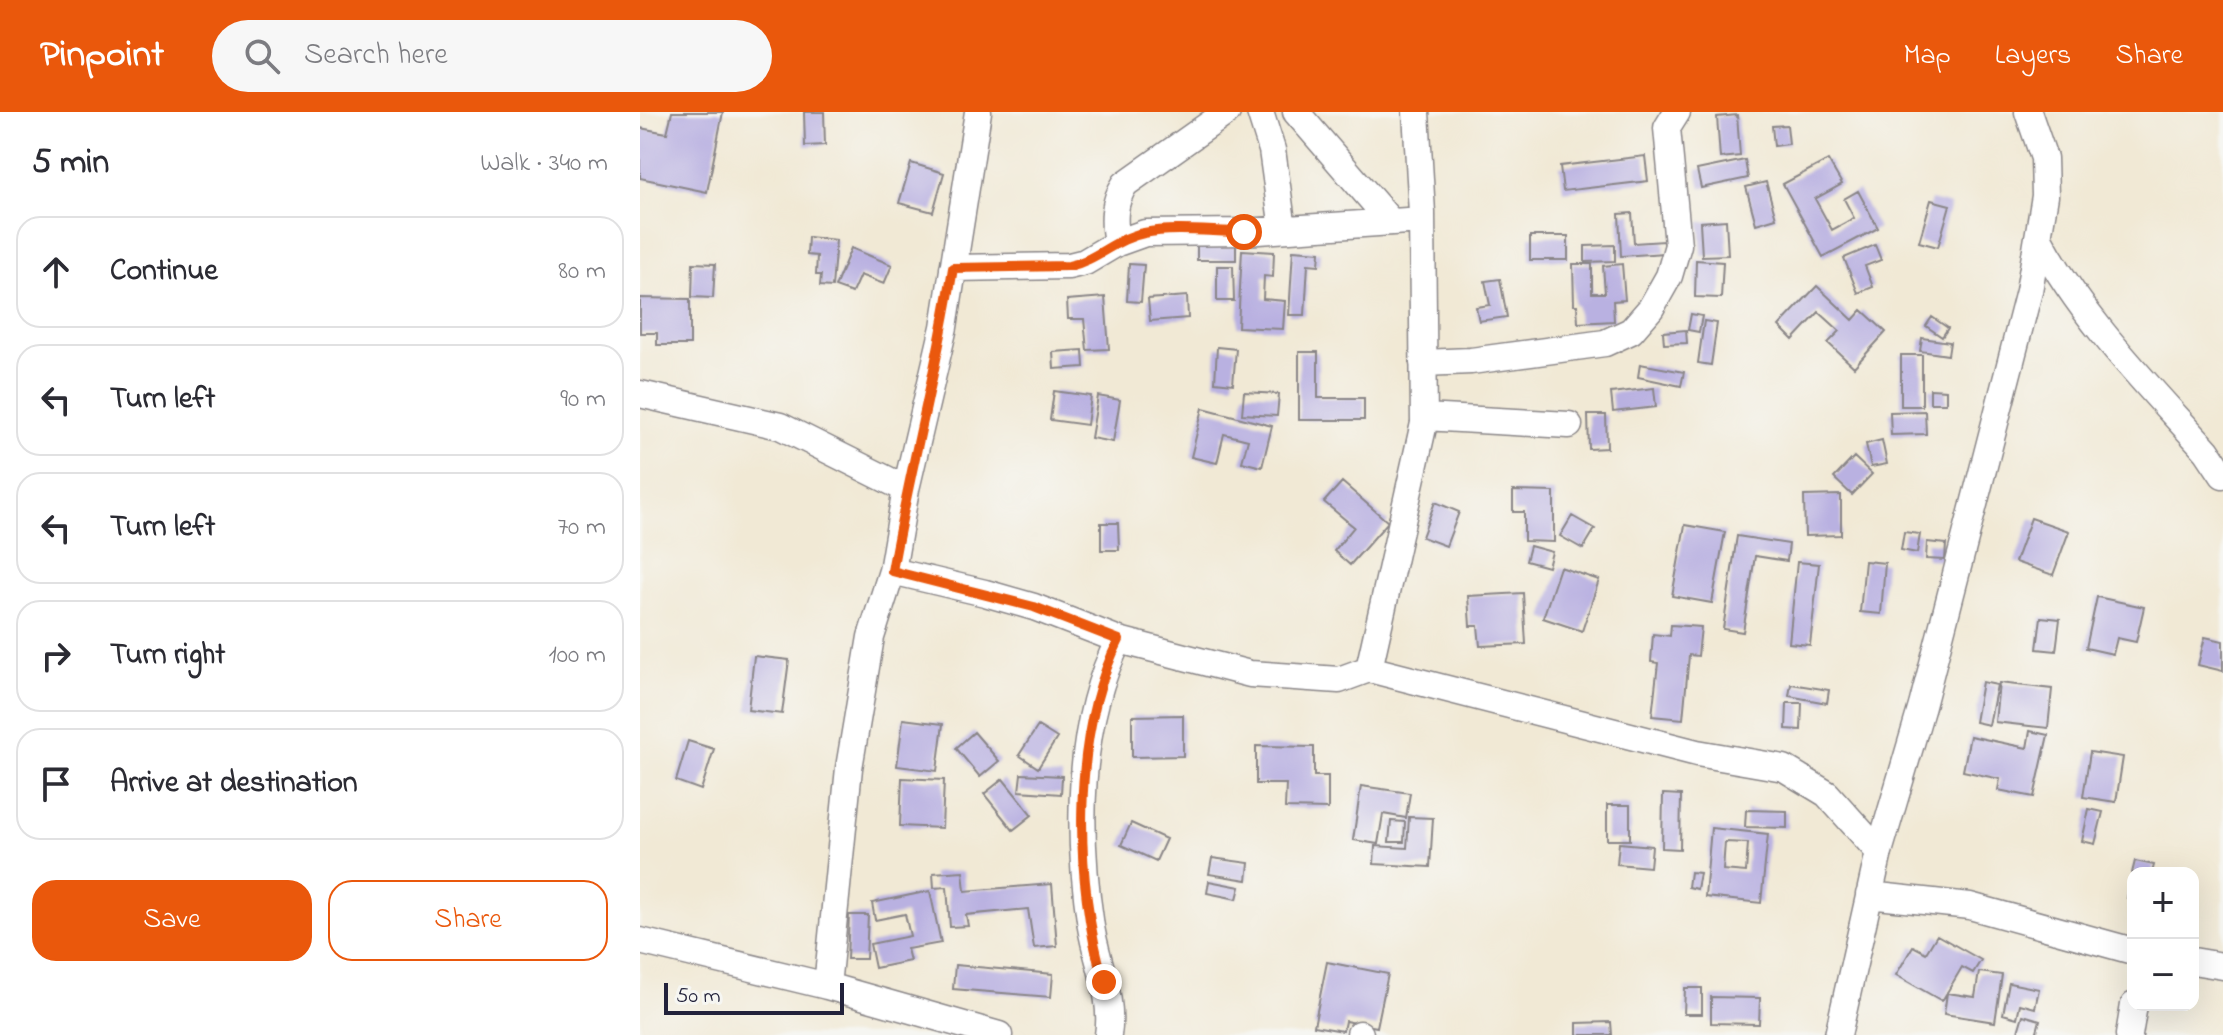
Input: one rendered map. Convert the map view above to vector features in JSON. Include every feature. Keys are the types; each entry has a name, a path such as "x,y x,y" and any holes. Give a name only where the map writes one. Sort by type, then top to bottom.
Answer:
{"street":[{"path":"827,986 849,768 871,637 892,571 906,489 944,327 978,112"},
{"path":"1117,243 1114,213 1118,195 1125,184 1227,112"},
{"path":"1260,112 1272,150 1283,229"},
{"path":"1296,112 1391,222"},
{"path":"1369,669 1405,519 1424,417 1422,220 1416,112"},
{"path":"1423,363 1471,361 1605,343 1631,331 1651,308 1669,276 1678,245 1667,128 1677,112"},
{"path":"1838,1035 1879,852 1966,540 2039,238 2045,196 2044,158 2028,112"},
{"path":"953,268 1069,266 1085,262 1117,243 1145,233 1283,229 1422,220"},
{"path":"2039,238 2062,281 2087,315 2207,451 2223,475"},
{"path":"640,394 780,426 906,489"},
{"path":"1424,417 1569,425"},
{"path":"892,571 1034,607 1119,640 1250,674 1339,680 1369,669 1683,750 1784,768 1827,794 1879,852"},
{"path":"1108,1035 1108,996 1088,907 1085,778 1094,706 1103,672 1119,640"},
{"path":"1869,895 1970,906 2127,949"},
{"path":"640,941 827,986 999,1035"},
{"path":"2199,962 2223,966"},
{"path":"2129,1035 2133,1011"}],"building":[{"path":"672,112 723,112 707,192 640,178 640,128 667,133"},
{"path":"804,112 824,112 825,145 805,146"},
{"path":"1737,115 1740,156 1720,158 1717,117"},
{"path":"1787,125 1789,144 1774,146 1772,126"},
{"path":"1645,156 1648,181 1563,191 1560,166"},
{"path":"1745,160 1748,178 1701,188 1697,170"},
{"path":"1828,160 1842,184 1815,199 1832,230 1854,218 1844,199 1858,191 1878,228 1823,257 1783,184"},
{"path":"911,163 944,173 933,212 899,203"},
{"path":"1766,182 1776,218 1756,224 1746,187"},
{"path":"1931,200 1950,205 1938,247 1919,242"},
{"path":"1632,213 1634,243 1664,241 1665,253 1621,256 1619,214"},
{"path":"1726,220 1728,255 1702,256 1700,222"},
{"path":"1530,236 1568,236 1568,260 1530,260"},
{"path":"808,237 836,240 832,287 820,286 821,275 816,275 817,256 807,255"},
{"path":"1197,243 1236,243 1236,260 1197,260"},
{"path":"1615,245 1615,261 1585,262 1585,246"},
{"path":"1875,245 1881,260 1865,266 1873,287 1858,293 1844,258"},
{"path":"851,248 892,265 884,284 860,275 852,293 835,287"},
{"path":"1242,250 1274,252 1273,277 1264,276 1263,299 1285,301 1283,329 1238,327"},
{"path":"1293,250 1320,252 1319,265 1308,264 1305,315 1289,315"},
{"path":"1696,260 1723,262 1721,298 1695,297"},
{"path":"693,263 715,264 713,298 692,297"},
{"path":"1129,264 1144,265 1141,302 1127,301"},
{"path":"1573,264 1592,264 1592,293 1605,293 1603,266 1622,264 1625,300 1613,301 1614,321 1578,323 1577,305 1574,305"},
{"path":"1217,266 1233,266 1234,301 1217,301"},
{"path":"1500,279 1507,317 1479,321 1476,307 1490,305 1485,281"},
{"path":"1817,286 1853,320 1862,310 1886,332 1854,367 1828,343 1840,331 1819,312 1793,340 1779,326"},
{"path":"1187,296 1188,318 1150,321 1148,299"},
{"path":"1105,297 1109,349 1087,350 1084,319 1068,319 1067,300"},
{"path":"640,298 690,299 690,345 657,345 657,333 640,333"},
{"path":"1691,314 1702,316 1699,332 1688,330"},
{"path":"1932,317 1948,328 1942,337 1926,326"},
{"path":"1704,321 1717,323 1711,365 1698,363"},
{"path":"1686,330 1687,343 1664,344 1663,332"},
{"path":"1922,338 1950,342 1948,355 1920,351"},
{"path":"1217,347 1236,349 1233,384 1215,382"},
{"path":"1083,350 1084,367 1054,369 1053,352"},
{"path":"1299,352 1318,352 1318,398 1364,398 1364,420 1299,420"},
{"path":"1901,355 1922,355 1922,406 1901,406"},
{"path":"1640,364 1684,372 1681,386 1638,377"},
{"path":"1654,388 1656,407 1613,412 1611,393"},
{"path":"1930,389 1946,390 1946,403 1930,403"},
{"path":"1054,391 1091,396 1087,425 1050,420"},
{"path":"1244,392 1279,394 1277,416 1242,414"},
{"path":"1098,396 1120,400 1113,442 1091,438"},
{"path":"1203,408 1272,426 1262,467 1242,462 1248,440 1224,434 1217,463 1191,457"},
{"path":"1925,411 1926,434 1891,435 1890,412"},
{"path":"1588,415 1606,415 1607,448 1589,449"},
{"path":"1882,440 1887,464 1871,467 1866,444"},
{"path":"1854,457 1872,474 1852,495 1834,478"},
{"path":"1342,482 1388,522 1350,565 1334,551 1354,527 1324,502"},
{"path":"1513,491 1554,492 1554,542 1524,541 1524,512 1513,512"},
{"path":"1841,495 1841,535 1805,536 1804,496"},
{"path":"1435,502 1459,512 1446,546 1422,537"},
{"path":"1572,516 1595,529 1583,549 1560,536"},
{"path":"2031,518 2069,531 2053,575 2015,562"},
{"path":"1101,523 1118,523 1119,550 1101,550"},
{"path":"1685,525 1725,532 1712,603 1672,596"},
{"path":"1904,532 1920,534 1917,553 1901,550"},
{"path":"1737,536 1789,544 1787,561 1755,556 1743,632 1723,629"},
{"path":"1927,542 1946,544 1945,560 1926,559"},
{"path":"1530,546 1552,552 1548,567 1526,561"},
{"path":"1865,561 1885,563 1881,614 1860,612"},
{"path":"1797,562 1819,564 1810,645 1789,643"},
{"path":"1560,567 1599,580 1582,631 1543,618"},
{"path":"1523,593 1526,644 1480,646 1478,626 1470,626 1468,596"},
{"path":"2097,597 2144,607 2136,642 2117,638 2113,654 2086,648"},
{"path":"2041,617 2060,619 2056,651 2037,649"},
{"path":"1671,625 1701,627 1698,656 1689,655 1683,719 1652,716 1658,663 1651,662 1653,634 1670,636"},
{"path":"2205,637 2223,641 2223,671 2198,665"},
{"path":"754,656 789,660 782,714 748,710"},
{"path":"1982,682 1997,685 1989,725 1975,722"},
{"path":"1999,683 2052,689 2048,728 1995,722"},
{"path":"1791,684 1829,690 1827,703 1789,696"},
{"path":"1787,703 1802,703 1801,730 1786,729"},
{"path":"1183,715 1183,756 1132,757 1132,716"},
{"path":"903,719 943,724 937,771 897,766"},
{"path":"1038,726 1057,738 1038,768 1019,755"},
{"path":"2030,731 2048,735 2034,797 1998,790 2000,779 1963,771 1970,736 2027,748"},
{"path":"974,732 999,761 980,777 956,748"},
{"path":"688,741 714,749 701,790 676,781"},
{"path":"1256,746 1314,747 1314,776 1328,776 1328,809 1285,808 1286,784 1256,784"},
{"path":"2090,752 2123,757 2116,802 2083,797"},
{"path":"1021,774 1062,776 1061,794 1019,791"},
{"path":"902,778 944,780 942,828 900,826"},
{"path":"1003,779 1032,815 1013,830 984,794"},
{"path":"1361,786 1410,793 1406,818 1383,814 1378,844 1353,840"},
{"path":"1663,794 1681,795 1680,849 1662,848"},
{"path":"1607,805 1630,805 1630,840 1607,840"},
{"path":"2089,809 2103,812 2095,844 2082,841"},
{"path":"1746,810 1787,811 1787,828 1745,827"},
{"path":"1409,817 1433,818 1430,867 1374,864 1375,846 1407,848"},
{"path":"1391,821 1405,822 1404,842 1389,842"},
{"path":"1131,823 1166,839 1156,861 1121,845"},
{"path":"1711,828 1768,834 1761,903 1705,897","holes":["1725,842 1748,843 1746,872 1723,870"]},
{"path":"1619,843 1652,846 1650,867 1617,864"},
{"path":"1212,858 1249,863 1247,880 1209,874"},
{"path":"2135,861 2154,865 2154,867 2134,867"},
{"path":"963,871 965,891 1052,884 1057,946 1034,948 1028,909 966,915 968,926 950,927 947,887 934,888 933,873"},
{"path":"1690,872 1700,873 1697,889 1688,887"},
{"path":"1209,881 1240,887 1237,899 1207,893"},
{"path":"930,891 941,943 907,949 910,961 875,968 870,944 910,936 905,914 875,920 872,903"},
{"path":"849,915 868,915 866,959 847,959"},
{"path":"1937,935 1981,960 1973,973 1962,967 1942,1001 1896,975 1913,946 1926,953"},
{"path":"1327,962 1388,974 1377,1027 1345,1021 1343,1031 1314,1026"},
{"path":"955,965 1053,974 1051,997 953,989"},
{"path":"1979,972 2002,975 1995,1022 1944,1014 1947,993 1975,997"},
{"path":"2009,983 2039,989 2035,1008 2020,1004 2017,1018 2003,1014"},
{"path":"1685,988 1702,988 1702,1014 1684,1014"},
{"path":"1711,997 1760,998 1759,1024 1711,1023"},
{"path":"2023,1015 2040,1020 2036,1035 2017,1035"},
{"path":"1611,1022 1612,1035 1577,1035 1577,1023"}],"route":[{"path":"1104,982 1088,907 1085,778 1094,706 1103,672 1119,640 1034,607 892,571 906,489 944,327 953,268 980,265 1069,266 1085,262 1117,243 1145,233 1244,232"}]}
